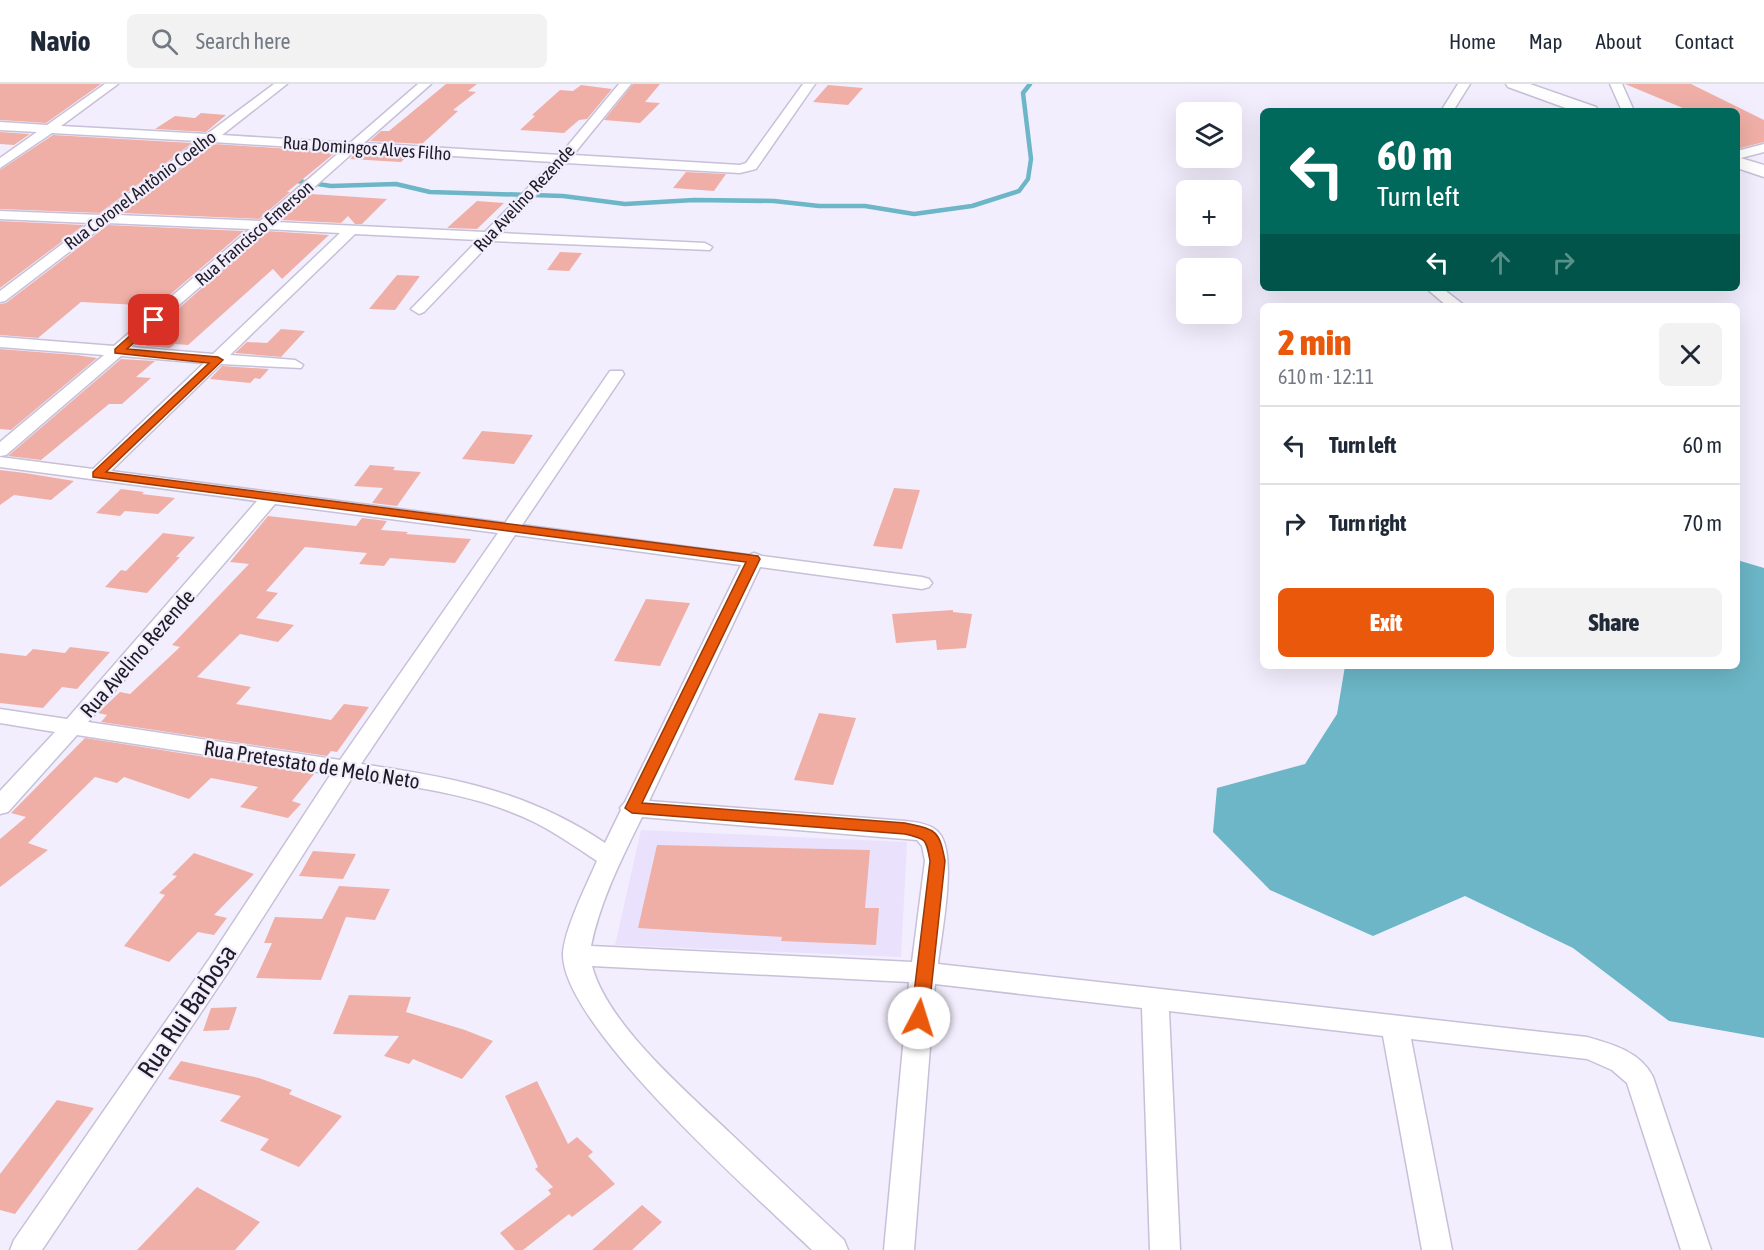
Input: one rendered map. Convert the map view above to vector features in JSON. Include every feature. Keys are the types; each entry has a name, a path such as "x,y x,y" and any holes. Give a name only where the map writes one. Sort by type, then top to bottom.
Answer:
{"main road":[{"path":"1514,84 1582,108"},
{"path":"1740,163 1764,171"}],"street":[{"path":"0,164 112,84"},
{"name":"Rua Coronel Antônio Coelho","path":"0,298 281,84"},
{"name":"Rua Francisco Emerson","path":"0,451 424,84"},
{"name":"Rua Avelino Rezende","path":"419,309 563,159 625,84"},
{"name":"Rua Domingos Alves Filho","path":"0,126 733,170 751,166 809,84"},
{"path":"1449,108 1464,84"},
{"path":"1616,84 1627,108"},
{"path":"1740,154 1764,148"},
{"path":"0,215 262,225 705,247"},
{"path":"97,475 351,230"},
{"path":"1437,291 1452,303"},
{"path":"0,342 295,365"},
{"name":"Rua Rui Barbosa","path":"25,1250 219,965 345,770 616,374"},
{"path":"0,462 754,559 922,583"},
{"name":"Rua Avelino Rezende","path":"0,806 72,727 271,497"},
{"path":"754,559 632,808 581,932 576,955 584,986 604,1017 652,1078 833,1250"},
{"name":"Rua Pretestato de Melo Neto","path":"0,717 438,783 481,792 523,807 557,823 610,858"},
{"path":"632,808 905,829 928,834 933,839 938,861 924,973 899,1250"},
{"path":"576,955 924,973 1587,1048 1611,1054 1626,1063 1639,1077 1696,1250"},
{"path":"1155,999 1165,1250"},
{"path":"1395,1026 1437,1250"}],"shaded area":[{"path":"641,830 907,842 901,957 615,945"}],"water":[{"path":"1740,561 1764,568 1764,1038 1669,1021 1573,948 1465,896 1373,936 1270,890 1213,832 1217,788 1305,764 1337,714 1344,669 1740,669"}],"building":[{"path":"0,84 101,84 46,123 0,120"},
{"path":"446,84 477,84 468,91 476,92 453,110 458,111 422,144 370,141 381,131 389,131"},
{"path":"633,84 660,84 645,102 660,103 640,123 604,120"},
{"path":"1625,84 1691,84 1740,108 1683,108"},
{"path":"581,85 612,89 587,119 579,120 564,133 520,130 535,116 532,115 560,90 573,91"},
{"path":"828,85 863,88 848,105 813,102"},
{"path":"1740,108 1764,120 1764,142 1740,148"},
{"path":"201,113 226,115 206,132 155,129 175,116 195,118"},
{"path":"0,132 30,134 14,145 0,144"},
{"path":"53,135 192,143 100,213 0,209 0,170"},
{"path":"214,144 336,152 287,192 290,192 259,219 123,213"},
{"path":"357,152 409,155 401,162 350,159"},
{"path":"686,172 726,174 714,191 673,188"},
{"path":"310,194 387,199 362,224 355,224 348,216 341,223 281,220"},
{"path":"477,201 504,203 477,229 447,228"},
{"path":"0,221 84,225 0,288"},
{"path":"108,225 244,231 157,306 81,302 38,338 0,335 0,304 6,303"},
{"path":"267,231 329,235 282,279 273,269 188,345 175,344 170,348 145,346 177,317 170,316"},
{"path":"560,252 582,253 569,271 547,270"},
{"path":"397,275 420,276 395,310 369,309"},
{"path":"281,329 305,331 281,357 235,353 247,342 267,343"},
{"path":"0,349 97,358 11,430 0,429"},
{"path":"121,359 155,361 136,377 151,378 122,404 109,404 41,460 8,456"},
{"path":"222,366 269,369 260,379 255,378 250,383 210,379"},
{"path":"482,431 533,435 514,464 462,459"},
{"path":"370,465 395,467 393,470 421,472 397,506 372,503 383,488 354,486"},
{"path":"0,470 74,481 51,500 14,495 0,505"},
{"path":"894,488 920,490 902,549 873,546"},
{"path":"121,489 175,498 158,514 125,511 120,516 96,513"},
{"path":"268,516 356,526 362,518 387,521 381,530 471,539 455,563 390,558 384,566 359,564 367,553 305,547 266,591 278,593 256,618 294,625 278,642 240,634 197,677 251,687 236,704 331,720 344,704 369,707 337,752 331,751 327,756 101,722 107,715 98,713 120,692 130,694 180,647 172,645 249,564 230,562"},
{"path":"163,533 195,537 147,593 105,587 121,570 126,571"},
{"path":"646,599 690,603 660,666 614,661"},
{"path":"953,610 953,612 972,614 966,648 937,650 936,640 896,643 892,614"},
{"path":"70,647 110,652 77,689 62,687 43,708 0,703 0,653 26,656 33,649 65,653"},
{"path":"819,713 856,718 833,785 794,780"},
{"path":"85,738 314,774 292,801 301,804 288,818 240,807 258,787 211,778 189,799 124,777 117,783 95,777 28,843 48,850 0,887 0,839 26,817 11,813"},
{"path":"657,845 870,850 865,908 879,908 876,945 781,941 782,937 638,928"},
{"path":"313,851 356,854 343,879 299,876"},
{"path":"194,853 254,874 214,915 227,918 214,935 198,932 169,962 124,946 165,895 159,893 177,876 172,875"},
{"path":"339,886 390,889 375,920 346,917 321,980 256,978 272,943 264,943 275,917 322,919"},
{"path":"349,995 411,997 406,1012 493,1041 462,1079 413,1059 409,1064 384,1056 399,1036 333,1034"},
{"path":"237,1007 229,1030 203,1031 211,1008"},
{"path":"181,1061 259,1078 292,1090 289,1094 342,1116 299,1167 260,1150 269,1139 220,1121 241,1096 168,1079"},
{"path":"537,1081 568,1144 577,1137 593,1152 588,1156 615,1184 572,1217 569,1214 523,1250 515,1250 500,1233 551,1194 548,1190 553,1187 535,1169 538,1167 505,1096"},
{"path":"57,1100 94,1108 15,1214 0,1210 0,1174"},
{"path":"197,1187 260,1222 235,1250 137,1250"},
{"path":"642,1205 662,1222 632,1250 592,1250"}],"waterway":[{"path":"291,180 331,186 396,184 430,192 563,196 625,204 694,200 774,201 819,206 865,206 914,214 972,206 1019,191 1028,179 1031,159 1023,93 1030,84"}],"route":[{"path":"154,320 118,351 218,360 97,475 754,559 632,808 905,829 928,834 933,839 938,861 919,1018"}]}
